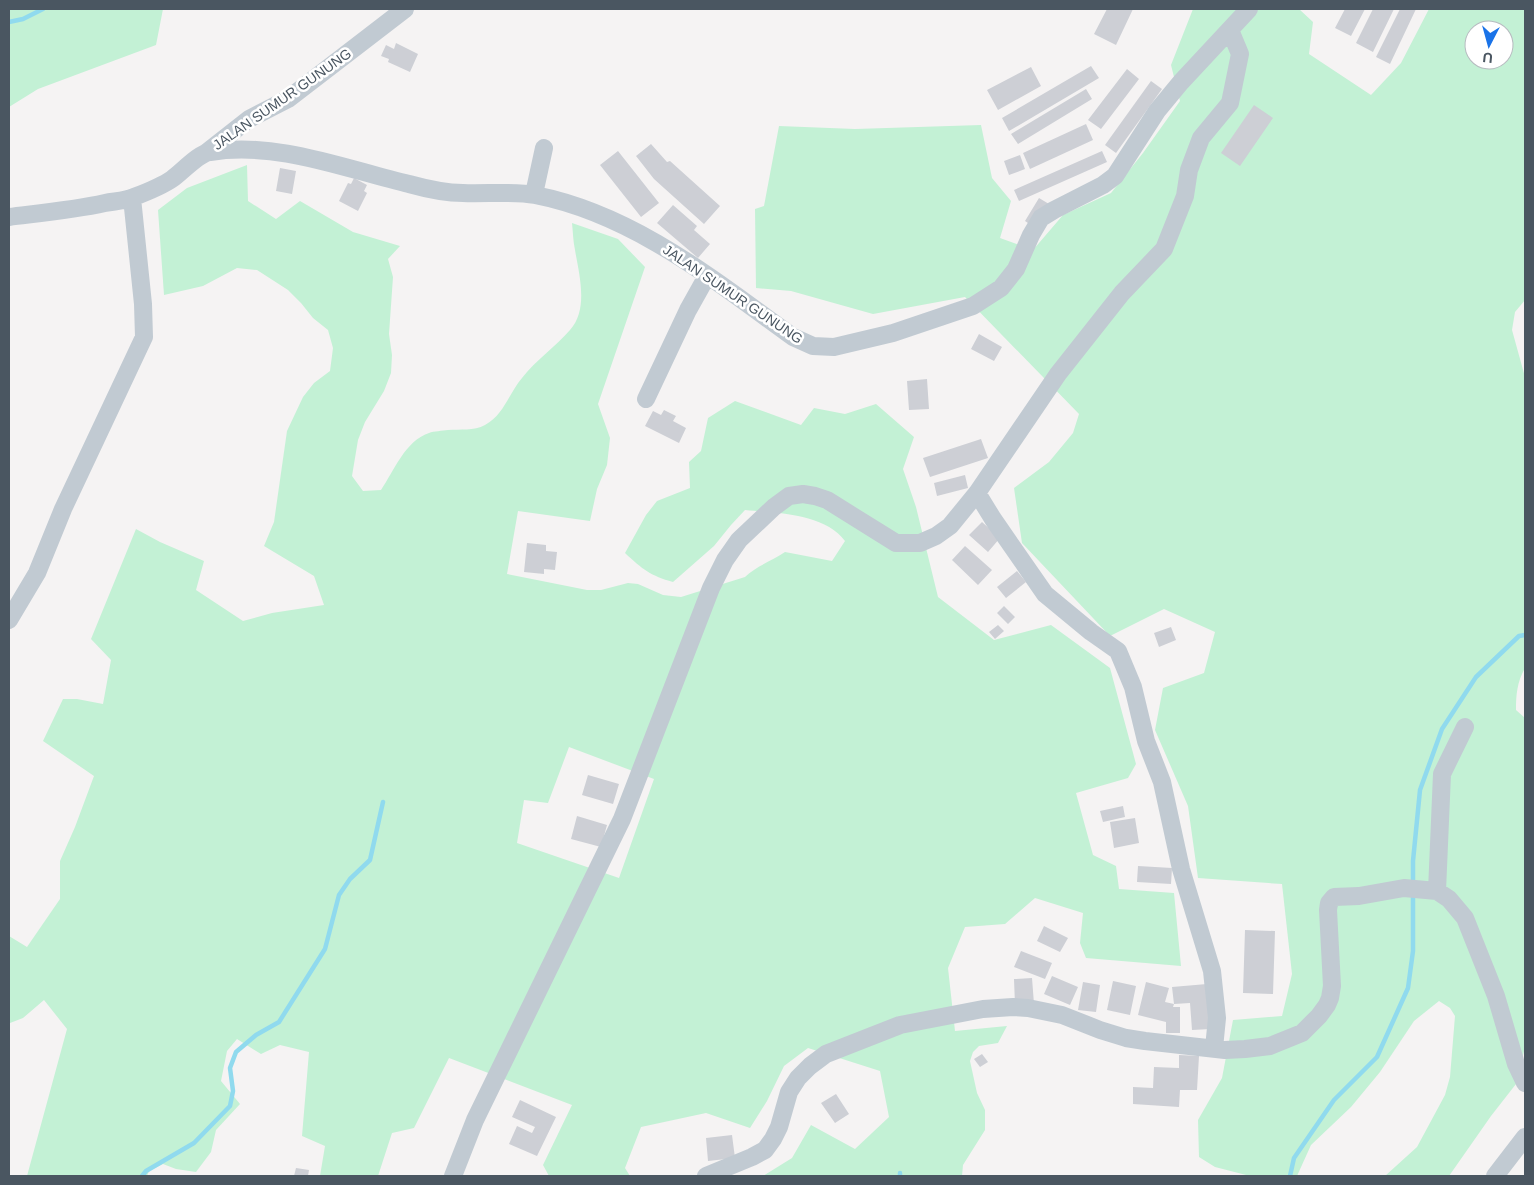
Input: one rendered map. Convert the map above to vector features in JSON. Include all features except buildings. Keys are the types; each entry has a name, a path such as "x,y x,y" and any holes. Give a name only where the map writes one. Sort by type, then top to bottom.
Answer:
{"street":[{"name":"JALAN SUMUR GUNUNG","path":"9,217 82,208 132,198 171,180 249,119 288,99 405,9"},
{"name":"JALAN SUMUR GUNUNG","path":"207,152 260,150 331,163 434,191 534,194 557,200 640,233 673,252 792,337 813,346 834,347 893,333 973,306 1001,288 1016,269 1041,218 1103,185 1114,176 1157,111 1181,82 1249,9"},
{"path":"453,1176 475,1120 622,818 711,588 725,560 739,540 774,507 789,496 803,494 826,500 896,542 920,543 936,536 950,526 978,493 1058,374 1122,293 1164,249 1185,196 1189,170 1200,138 1230,103 1240,54 1230,30"},
{"path":"249,119 260,150"},
{"path":"534,194 544,148"},
{"path":"9,619 36,573 144,337 141,274 132,198"},
{"path":"646,399 688,310 707,276"},
{"path":"978,493 992,519 1044,594 1118,651 1133,687 1146,741 1162,782 1181,869 1212,971 1217,1018 1214,1048"},
{"path":"1420,889 1442,774 1465,727"},
{"path":"706,1176 765,1150 779,1126 789,1092 798,1078 810,1066 826,1054 900,1025 983,1009 1012,1007 1028,1008 1062,1015 1126,1038 1214,1048 1245,1050 1270,1046 1302,1033 1319,1016 1327,1006 1330,998 1332,986 1328,910 1329,903 1334,897 1420,889 1449,899 1465,918 1496,996 1516,1064 1525,1083"},
{"path":"1495,1176 1525,1137"}],"green space":[{"path":"9,9 163,9 156,45 38,89 9,107"},
{"path":"1193,9 1299,9 1313,22 1309,54 1371,95 1401,63 1429,9 1525,9 1525,300 1515,312 1512,330 1525,377 1525,668 1517,689 1516,710 1525,718 1525,1047 1516,1084 1449,1176 1385,1176 1417,1147 1445,1095 1450,1077 1455,1016 1450,1008 1439,1001 1414,1021 1380,1072 1351,1107 1311,1145 1297,1176 1250,1176 1215,1167 1199,1157 1198,1120 1222,1078 1233,1020 1282,1016 1292,974 1282,884 1198,878 1188,806 1155,730 1163,688 1204,673 1215,632 1164,609 1110,636 1022,543 1014,488 1049,462 1073,433 1079,414 965,297 873,314 791,291 756,288 755,209 764,206 779,126 855,129 981,125 992,178 1011,201 1000,238 1033,250 1063,215 1111,193 1143,153 1180,101 1171,65"},
{"path":"247,165 248,201 276,219 300,201 353,232 400,246 388,259 393,277 389,334 392,355 391,373 384,391 365,422 358,440 352,476 363,491 381,490 407,450 421,437 436,431 476,428 492,421 502,410 527,371 570,330 576,322 581,302 572,223 618,239 645,267 598,404 610,438 607,465 597,489 590,521 518,511 507,574 587,590 601,590 628,583 638,584 663,595 681,597 745,577 785,552 832,561 845,541 825,525 799,516 745,510 714,546 673,582 647,571 625,553 646,515 657,501 690,488 689,462 701,451 708,418 735,401 801,425 814,408 845,414 876,404 914,437 903,469 916,507 938,597 994,640 1051,625 1110,668 1136,764 1128,778 1076,793 1093,855 1116,866 1119,889 1174,893 1181,966 1086,958 1080,943 1083,913 1035,898 1005,924 965,927 948,968 955,1031 1007,1026 998,1043 979,1046 973,1052 970,1061 977,1093 985,1110 985,1130 963,1165 962,1176 763,1176 792,1158 811,1125 855,1149 889,1117 880,1071 808,1048 784,1066 767,1101 750,1128 706,1113 641,1127 625,1168 630,1176 549,1176 543,1165 572,1105 449,1058 414,1128 392,1133 378,1176 320,1176 325,1146 302,1136 309,1052 280,1045 261,1054 237,1039 227,1051 221,1081 240,1104 216,1130 211,1152 196,1172 176,1169 163,1164 149,1171 147,1176 27,1176 67,1029 44,1000 23,1018 9,1022 9,936 27,947 60,899 60,861 94,776 43,741 63,699 77,699 103,704 111,660 91,639 136,529 160,542 204,561 196,590 243,621 272,613 324,605 314,576 264,546 274,522 287,431 303,397 314,383 330,371 333,348 328,330 313,318 288,290 257,270 237,268 203,286 164,295 158,210 187,188","holes":["569,747 654,779 619,878 517,843 524,800 548,803"]}],"waterway":[{"path":"9,22 23,19 43,9"},
{"path":"1413,885 1413,861 1420,790 1442,729 1476,677 1519,636 1525,635"},
{"path":"142,1176 146,1171 194,1143 230,1106 233,1091 230,1068 236,1052 256,1035 279,1022 325,949 339,895 350,879 370,860 383,802"},
{"path":"1290,1176 1294,1158 1334,1100 1377,1057 1408,988 1413,951 1413,893"}]}
